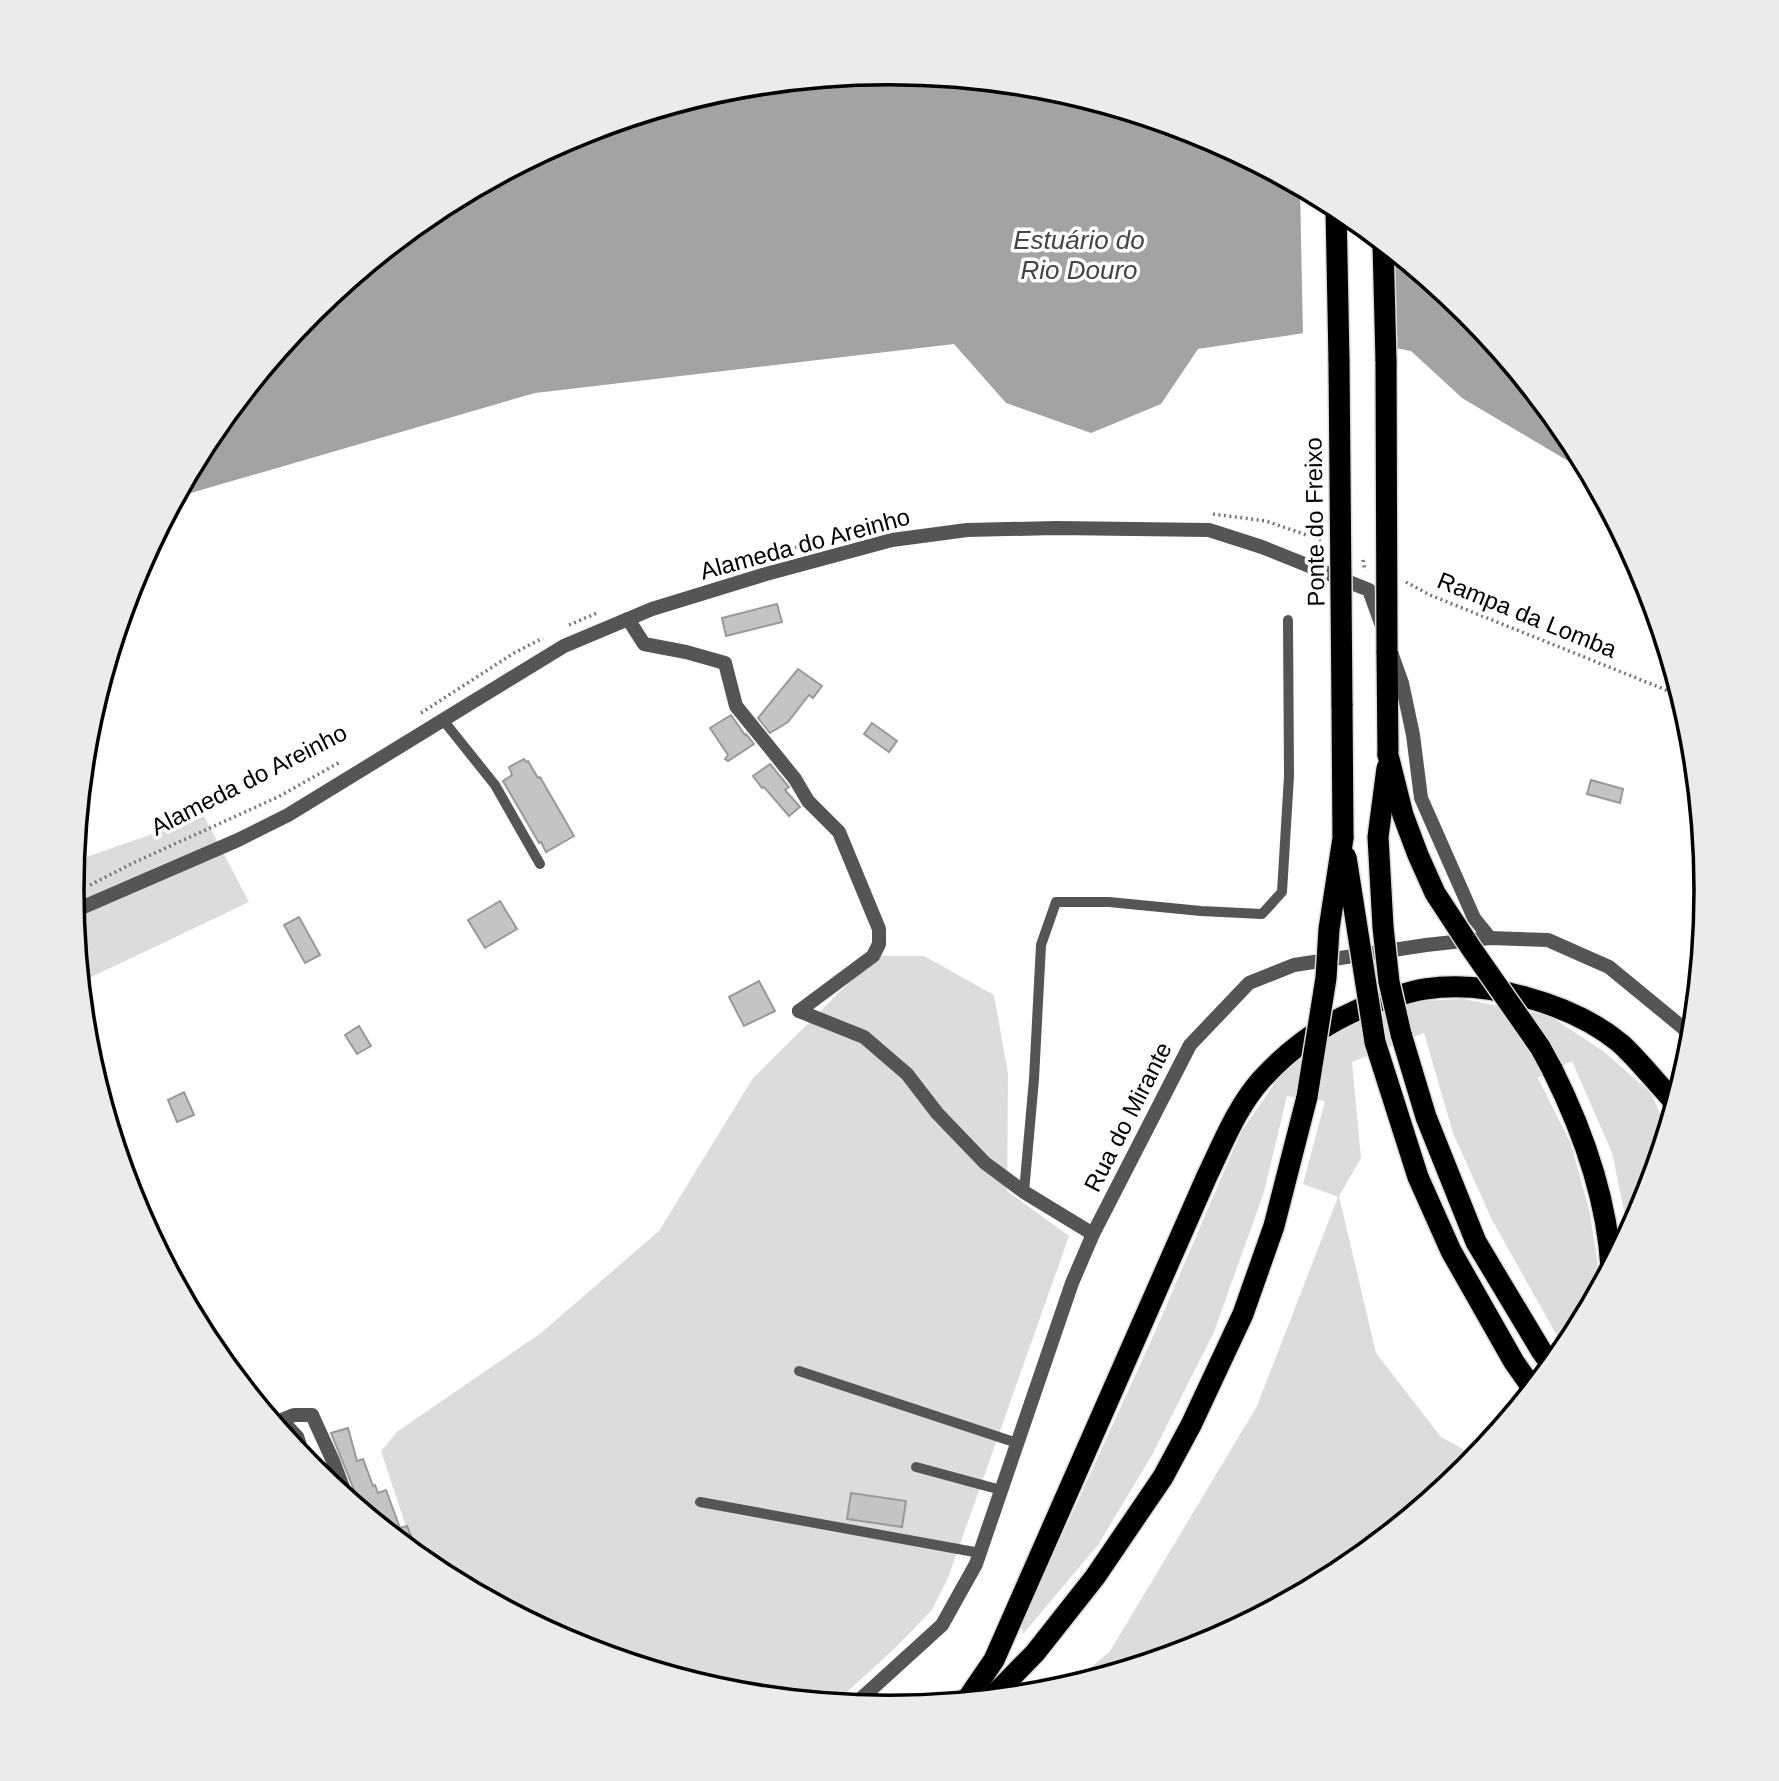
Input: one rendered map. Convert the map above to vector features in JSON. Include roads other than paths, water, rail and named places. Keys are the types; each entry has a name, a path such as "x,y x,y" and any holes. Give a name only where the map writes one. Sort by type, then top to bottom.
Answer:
{"highway":[{"name":"Ponte do Freixo","path":"1336,221 1343,838"},
{"path":"1383,254 1388,755 1378,837 1389,982 1401,1034 1426,1117 1476,1242 1546,1357"},
{"path":"1388,755 1403,815 1435,893 1540,1047 1570,1104 1597,1180 1610,1250"},
{"path":"1343,838 1375,1042 1418,1177 1451,1251 1528,1382"},
{"path":"1001,1688 1035,1653 1095,1577 1163,1476 1191,1425 1243,1314 1269,1238 1307,1097 1326,978 1329,929 1343,838"},
{"path":"973,1691 995,1660 1206,1176 1239,1110 1260,1081 1293,1048 1340,1017 1375,1002 1424,989 1464,987 1508,992 1545,1002 1577,1015 1620,1043 1669,1096"}],"street":[{"name":"Alameda do Areinho","path":"85,906 239,840 288,815 564,646 652,609 765,574 892,540 967,530 1209,530 1262,547 1368,590 1402,683 1413,735 1421,798 1474,918 1490,938"},
{"path":"628,619 644,645 686,652 725,663 736,706 795,779 808,801 839,832 879,929 879,944 873,956 799,1011 864,1037 907,1073 937,1113 985,1163 1024,1192 1093,1234"},
{"name":"Rua do Mirante","path":"865,1695 942,1625 976,1564 1072,1283 1093,1234 1190,1045 1249,983 1294,965 1426,945 1490,938 1548,940 1609,967 1683,1029"},
{"path":"282,1420 294,1415 312,1415 340,1479"}],"lane":[{"path":"1024,1192 1034,1079 1041,945 1056,902 1109,902 1262,914 1282,892 1289,776 1288,620"},
{"path":"443,720 495,785 540,864"},
{"path":"799,1371 1017,1443"},
{"path":"916,1467 1001,1489"},
{"path":"700,1502 980,1553"}],"water":[{"name":"Estuário do Rio Douro","path":"890,85 995,92 1098,112 1198,146 1292,193 1380,251 1459,321 1529,400 1571,463 1462,398 1411,351 1311,332 1198,349 1161,404 1091,433 1006,403 954,344 535,393 189,494 250,400 320,321 399,251 487,193 581,146 681,112 784,92"}]}
